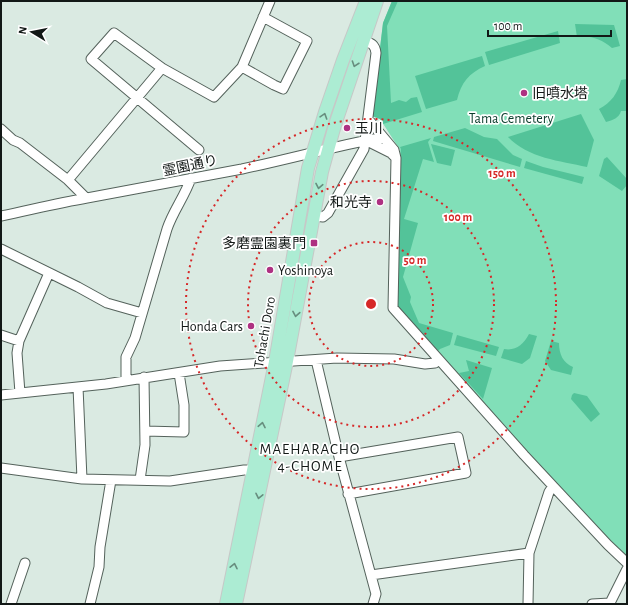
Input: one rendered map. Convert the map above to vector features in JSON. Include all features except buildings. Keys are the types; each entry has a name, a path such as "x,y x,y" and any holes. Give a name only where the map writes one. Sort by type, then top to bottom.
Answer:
{"main road":[{"name":"Tohachi Doro","path":"236,604 288,361 322,172 328,148 364,41 368,1"},
{"name":"Tohachi Doro","path":"226,604 275,362 304,190 312,153 343,60 368,1"}],"street":[{"path":"200,150 91,59 114,33 162,68 214,97 242,67 270,1"},
{"path":"242,67 283,89 307,41 263,17"},
{"path":"314,216 323,217 328,213 364,149 376,48 373,44 364,41"},
{"path":"68,180 162,68"},
{"path":"368,119 394,150 396,158 392,308 553,486 608,545 627,563"},
{"path":"1,128 13,140 20,143 68,180 86,198"},
{"name":"霊園通り","path":"1,216 86,198 161,185 384,137"},
{"path":"366,140 390,153 396,158"},
{"path":"126,380 126,357 135,338 170,218 189,186 191,178"},
{"path":"1,249 107,303 142,313"},
{"path":"20,393 17,353 19,341 49,273"},
{"path":"1,335 19,341"},
{"path":"1,395 78,387 220,366 337,358 394,359 426,364 435,363 438,360"},
{"path":"316,360 338,457 376,594 373,604"},
{"path":"145,431 184,432 184,405 180,373"},
{"path":"140,480 145,445 144,377"},
{"path":"78,387 82,479"},
{"path":"338,457 458,437 466,473 348,494"},
{"path":"1,468 82,479 170,481 244,470 254,470"},
{"path":"90,604 99,567 100,547 111,480"},
{"path":"528,604 529,553 549,492 553,486"},
{"path":"371,575 529,553"},
{"path":"11,604 25,563"},
{"path":"592,604 610,603 627,569"}],"green space":[{"name":"Tama Cemetery","path":"392,1 627,1 627,556 611,544 397,309 400,150 380,119 372,116 383,23"},
{"path":"392,1 398,1 387,26 391,103 399,100 406,102 411,98 417,97 422,112 383,124 380,119 372,116 383,23"},
{"path":"575,24 614,25 620,46 612,48 596,38 577,37"},
{"path":"558,31 560,43 489,65 485,52"},
{"path":"482,56 485,66 474,72 466,79 457,100 426,109 415,76"},
{"path":"627,79 627,111 621,111 617,117 606,122 599,109 607,104 613,97 621,80"},
{"path":"581,114 594,140 587,167 545,158 525,150 508,137"},
{"path":"465,128 484,137 497,139 513,155 522,159 520,167 433,141 434,137"},
{"path":"431,138 428,142 434,162 423,159 404,219 418,223 403,277 411,297 410,302 419,323 453,333 450,345 438,351 398,309 396,304 400,147"},
{"path":"431,144 455,150 451,166 437,163"},
{"path":"607,157 627,179 627,185 622,191 599,176 604,159"},
{"path":"526,161 543,167 584,177 582,184 524,168"},
{"path":"529,334 537,336 530,358 522,364 501,358 504,349 516,348"},
{"path":"457,335 499,347 496,356 454,345"},
{"path":"551,341 559,343 562,358 573,367 571,375 551,370 545,361"},
{"path":"466,360 492,368 483,399 459,373 469,371"},
{"path":"574,393 587,396 600,414 591,422 571,399"}],"place":[{"name":"旧噴水塔","path":"524,93"},
{"name":"玉川","path":"347,128"},
{"name":"和光寺","path":"380,202"},
{"name":"多磨霊園裏門","path":"314,243"},
{"name":"Yoshinoya","path":"270,270"},
{"name":"Honda Cars","path":"251,326"}],"district":[{"name":"MAEHARACHO 4-CHOME","path":"310,458"}]}
